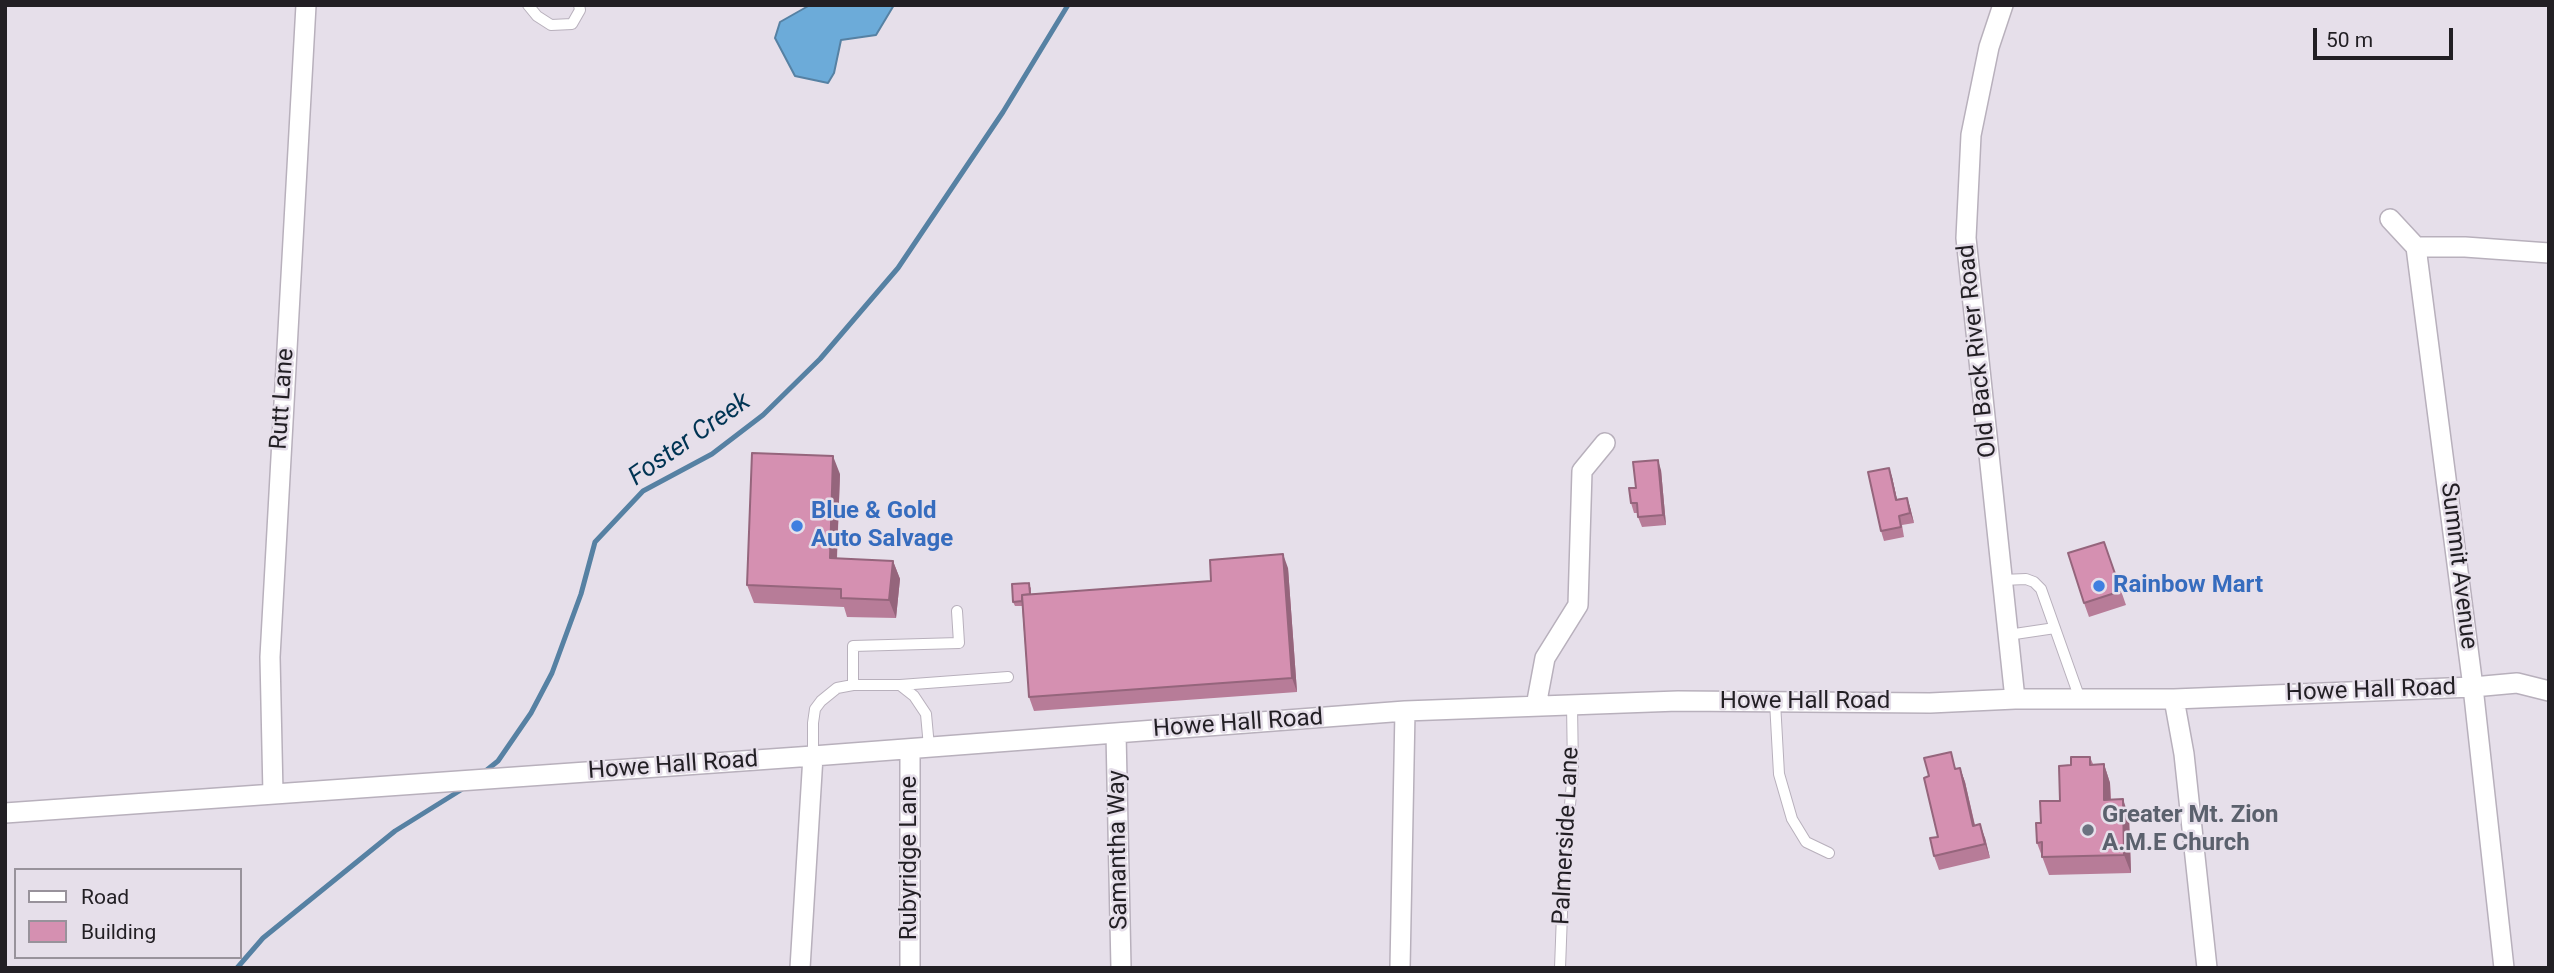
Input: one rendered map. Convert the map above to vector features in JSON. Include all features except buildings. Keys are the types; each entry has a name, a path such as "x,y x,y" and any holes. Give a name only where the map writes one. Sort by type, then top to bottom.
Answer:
{"street":[{"name":"Rutt Lane","path":"273,794 270,657 306,5"},
{"name":"Old Back River Road","path":"2003,5 1989,47 1971,135 1966,238 2015,699"},
{"path":"2389,219 2416,247 2465,247 2549,253"},
{"name":"Summit Avenue","path":"2416,247 2473,687 2504,968"},
{"path":"1536,706 1545,658 1578,604 1582,471 1605,443"},
{"name":"Howe Hall Road","path":"5,813 1405,711 1678,701 1930,703 2015,699 2174,699 2517,683 2549,691"},
{"path":"2174,699 2183,754 2207,968"},
{"path":"1400,968 1405,711"},
{"name":"Samantha Way","path":"1116,733 1121,968"},
{"name":"Rubyridge Lane","path":"911,968 919,748"},
{"path":"800,968 813,756"}],"lane":[{"path":"528,5 537,16 551,25 572,24 580,10 579,5"},
{"path":"2002,580 2026,579 2041,589 2080,699"},
{"path":"853,685 853,646 959,643 957,611"},
{"path":"2008,635 2055,628"},
{"path":"813,756 815,709 837,688 1008,677"},
{"path":"900,685 914,696 926,714 919,748"},
{"path":"1775,702 1779,774 1792,819 1806,842 1829,853"},
{"name":"Palmerside Lane","path":"1560,968 1563,887 1573,770 1573,705"}],"water":[{"path":"810,5 894,5 876,35 841,40 834,73 828,83 795,76 775,38 780,22"}],"waterway":[{"name":"Foster Creek","path":"483,773 498,761 531,713 552,673 581,594 595,542 643,491 712,454 763,415 820,359 898,268 1003,112 1068,5"},
{"name":"Foster Creek","path":"237,968 263,938 395,831 464,788"}],"place":[{"name":"Blue & Gold Auto Salvage","path":"797,526"},
{"name":"Rainbow Mart","path":"2099,586"},
{"name":"Greater Mt. Zion A.M.E Church","path":"2088,830"}]}
